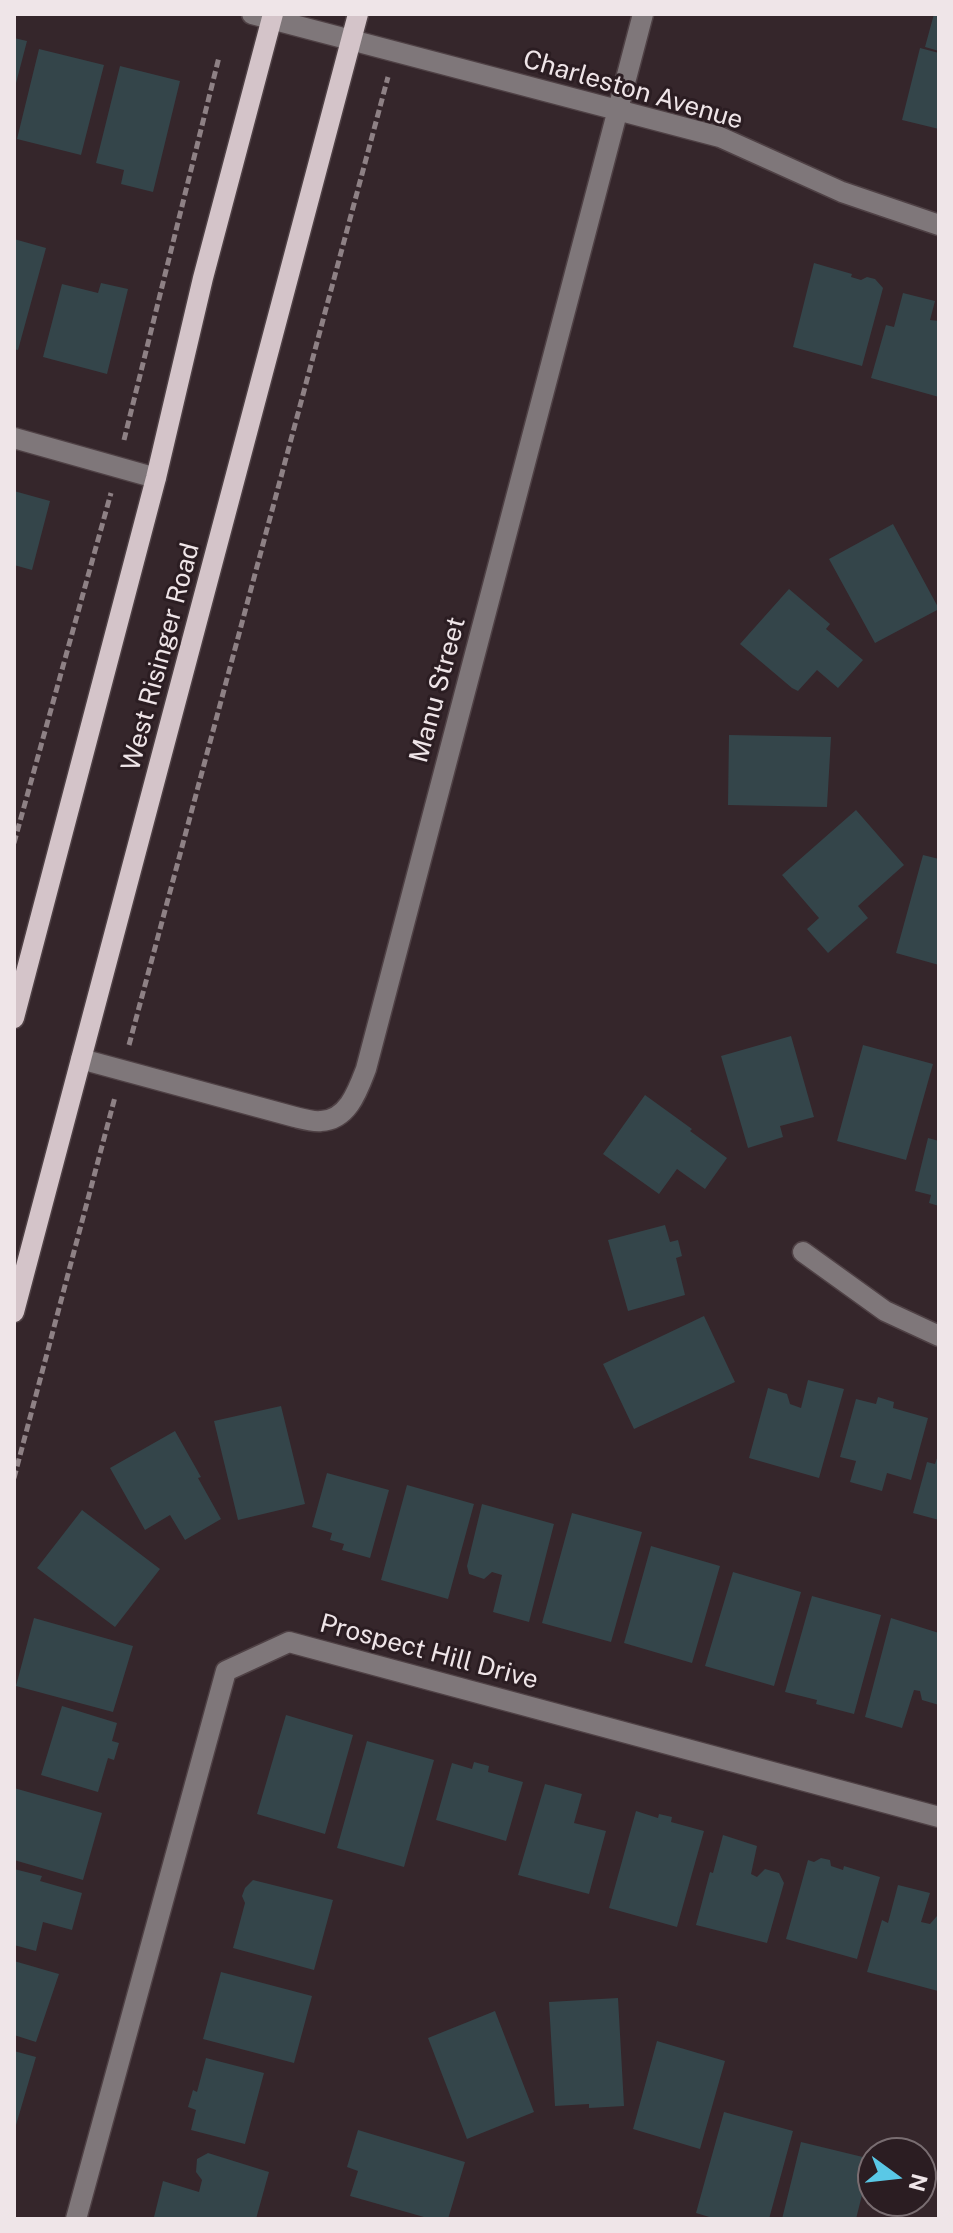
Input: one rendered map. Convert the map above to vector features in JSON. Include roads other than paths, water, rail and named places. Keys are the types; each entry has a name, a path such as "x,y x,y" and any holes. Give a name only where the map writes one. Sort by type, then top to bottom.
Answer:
{"main road":[{"name":"West Risinger Road","path":"14,1312 358,14"},
{"name":"West Risinger Road","path":"14,1018 156,478 266,16"}],"street":[{"name":"Manu Street","path":"81,1059 323,1122 341,1114 356,1096 366,1069 643,14"},
{"name":"Charleston Avenue","path":"266,16 720,137 842,192 939,225"},
{"path":"14,438 156,478"},
{"path":"803,1252 885,1311 939,1336"},
{"name":"Prospect Hill Drive","path":"76,2219 226,1671 289,1642 939,1817"}]}
